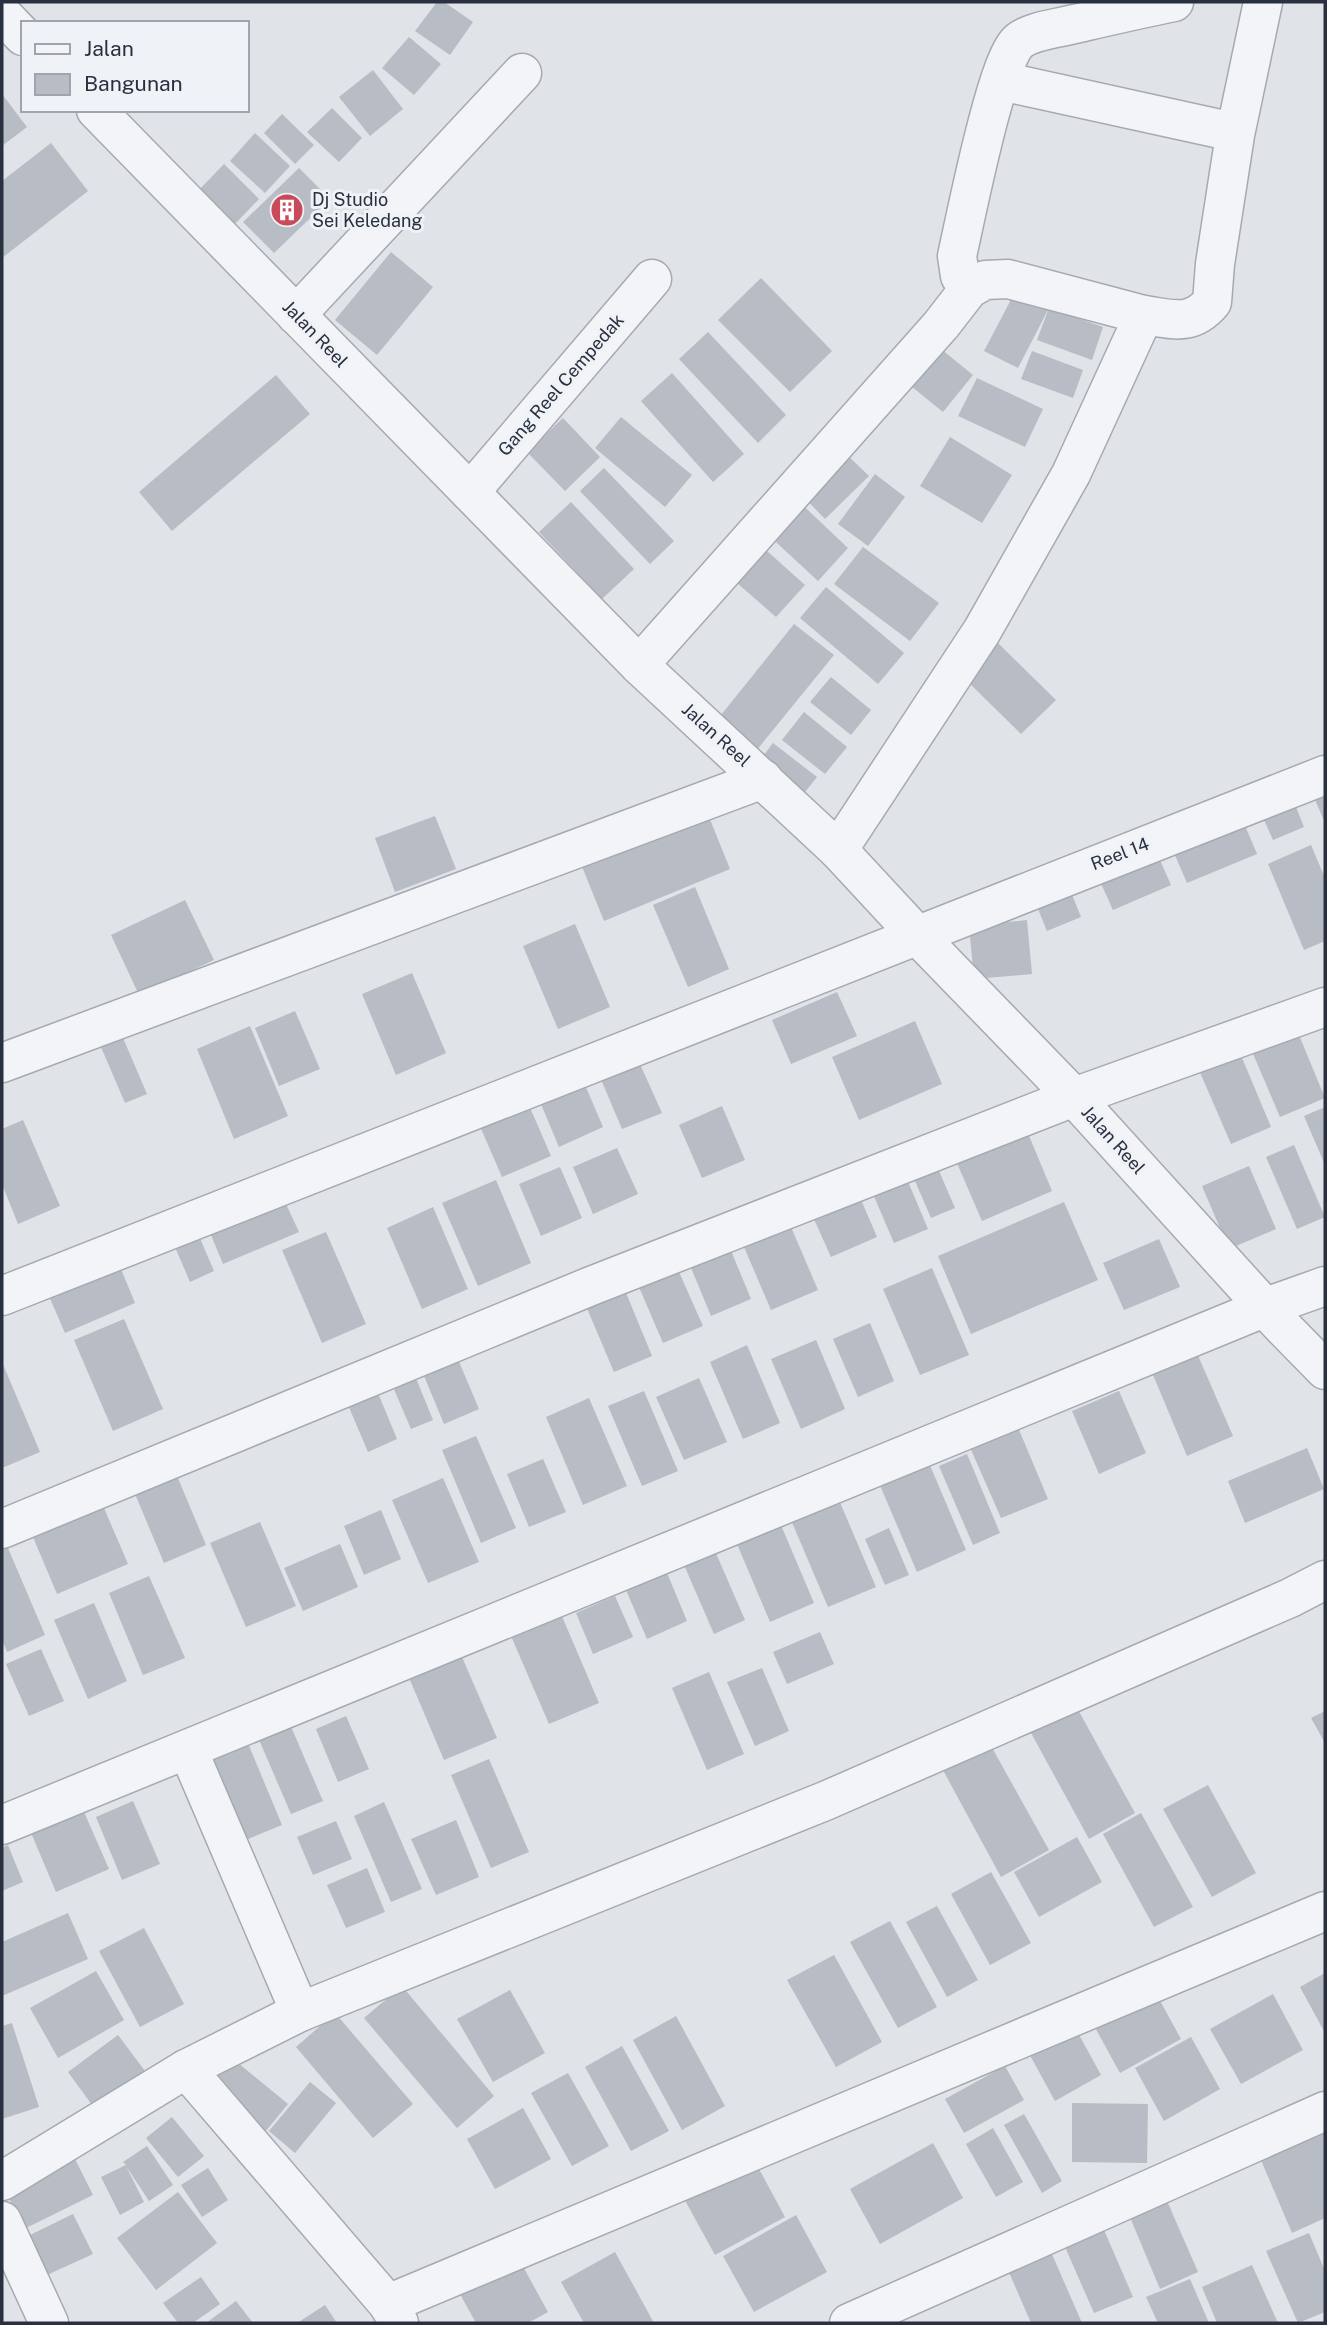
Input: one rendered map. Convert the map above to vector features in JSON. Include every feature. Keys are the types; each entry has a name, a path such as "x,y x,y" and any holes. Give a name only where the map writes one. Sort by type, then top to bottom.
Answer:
{"street":[{"path":"969,289 960,276 957,256 990,116 1008,56 1021,39 1046,30 1174,2"},
{"path":"639,665 941,325 969,289 985,280 1008,279 1144,315 1187,319 1197,317 1212,302 1215,264 1236,135 1263,2"},
{"path":"2,14 21,34"},
{"path":"296,315 522,73"},
{"path":"1001,81 1220,129"},
{"name":"Jalan Reel","path":"98,112 639,665 838,850 1074,1097 1325,1370"},
{"name":"Gang Reel Cempedak","path":"470,492 652,279"},
{"path":"838,850 989,619 1072,474 1144,315"},
{"name":"Reel 14","path":"2,1296 1325,775"},
{"path":"2,1063 763,779"},
{"path":"2,1529 591,1286 1074,1097 1325,1007"},
{"path":"2,1825 1266,1307 1325,1286"},
{"path":"2,2181 186,2068 300,2012 825,1801 1290,1598 1325,1580"},
{"path":"188,1750 300,2012"},
{"path":"186,2068 394,2314 1325,1911"},
{"path":"849,2323 1325,2111"},
{"path":"2,2221 49,2323"}],"building":[{"path":"437,2 444,2 473,22 450,55 415,31"},
{"path":"409,37 441,64 414,95 382,68"},
{"path":"373,70 403,109 370,136 339,97"},
{"path":"2,94 27,127 2,146"},
{"path":"332,108 362,138 339,162 307,132"},
{"path":"282,114 314,145 295,164 264,133"},
{"path":"255,133 290,166 265,193 230,161"},
{"path":"51,143 88,191 2,258 2,181"},
{"path":"224,164 259,199 234,225 199,190"},
{"name":"Dj Studio Sei Keledang","path":"299,168 330,199 274,253 243,222"},
{"path":"391,252 433,287 377,355 335,320"},
{"path":"761,278 832,351 790,392 718,320"},
{"path":"1015,292 1049,308 1018,368 984,351"},
{"path":"1049,308 1103,327 1092,360 1037,340"},
{"path":"708,332 786,415 758,443 679,359"},
{"path":"936,345 973,375 943,412 906,382"},
{"path":"1032,351 1083,370 1073,398 1021,379"},
{"path":"672,373 744,454 713,482 641,401"},
{"path":"276,375 310,414 172,531 139,492"},
{"path":"977,378 1043,409 1025,447 958,416"},
{"path":"621,417 692,475 665,507 595,448"},
{"path":"563,418 600,457 565,491 527,452"},
{"path":"950,437 1012,475 982,523 920,486"},
{"path":"840,448 869,476 825,519 798,491"},
{"path":"604,468 674,541 650,564 580,491"},
{"path":"875,474 905,497 868,546 838,524"},
{"path":"795,498 848,548 818,581 764,531"},
{"path":"571,502 634,569 602,599 539,532"},
{"path":"758,543 805,585 776,617 729,576"},
{"path":"863,547 939,603 910,641 834,584"},
{"path":"826,587 904,653 878,684 800,618"},
{"path":"794,624 834,655 756,751 717,720"},
{"path":"996,641 1056,700 1021,734 962,676"},
{"path":"831,677 871,710 851,735 810,702"},
{"path":"804,712 847,747 825,774 782,740"},
{"path":"773,743 817,777 801,797 757,764"},
{"path":"1325,790 1325,823 1313,795"},
{"path":"1292,797 1304,827 1273,840 1260,811"},
{"path":"707,812 730,869 604,921 581,864"},
{"path":"435,816 456,869 395,892 375,838"},
{"path":"1241,816 1257,854 1187,883 1171,846"},
{"path":"1311,845 1325,878 1325,941 1304,950 1268,864"},
{"path":"1156,851 1171,885 1113,910 1098,877"},
{"path":"1067,882 1081,917 1047,931 1033,897"},
{"path":"695,887 729,969 688,987 653,905"},
{"path":"185,900 214,960 139,995 111,935"},
{"path":"1027,920 1032,974 974,979 969,926"},
{"path":"575,924 610,1007 558,1029 523,946"},
{"path":"412,973 446,1053 396,1075 362,994"},
{"path":"837,992 857,1036 791,1064 772,1020"},
{"path":"295,1011 320,1069 279,1086 255,1028"},
{"path":"915,1021 942,1084 859,1120 832,1057"},
{"path":"1294,1023 1325,1098 1280,1117 1248,1042"},
{"path":"250,1026 288,1116 234,1139 197,1049"},
{"path":"120,1031 147,1094 125,1103 98,1040"},
{"path":"635,1053 662,1113 622,1129 597,1070"},
{"path":"1240,1053 1271,1127 1231,1144 1199,1070"},
{"path":"582,1078 603,1127 559,1147 538,1097"},
{"path":"528,1103 551,1156 502,1177 479,1124"},
{"path":"722,1106 745,1160 702,1178 679,1125"},
{"path":"1325,1107 1325,1165 1304,1116"},
{"path":"23,1120 60,1206 18,1224 2,1184 2,1129"},
{"path":"1027,1131 1052,1191 982,1221 956,1161"},
{"path":"1294,1145 1325,1217 1297,1229 1266,1157"},
{"path":"617,1148 638,1194 593,1214 573,1167"},
{"path":"936,1164 955,1208 931,1218 912,1174"},
{"path":"1249,1166 1276,1229 1229,1249 1202,1186"},
{"path":"560,1167 582,1218 541,1236 519,1184"},
{"path":"904,1172 928,1229 894,1243 870,1187"},
{"path":"496,1180 531,1263 478,1286 442,1203"},
{"path":"856,1188 877,1237 831,1257 809,1208"},
{"path":"280,1191 299,1232 223,1264 206,1223"},
{"path":"1064,1202 1098,1280 971,1334 938,1256"},
{"path":"433,1207 468,1289 422,1309 387,1228"},
{"path":"788,1220 818,1290 771,1310 741,1240"},
{"path":"196,1229 214,1271 190,1282 172,1240"},
{"path":"326,1232 366,1324 322,1343 282,1250"},
{"path":"1159,1239 1180,1287 1124,1310 1103,1263"},
{"path":"727,1241 751,1299 711,1316 687,1258"},
{"path":"116,1257 135,1303 65,1333 45,1287"},
{"path":"675,1263 703,1326 663,1343 636,1280"},
{"path":"932,1268 969,1355 920,1375 883,1289"},
{"path":"622,1283 652,1356 614,1372 583,1299"},
{"path":"124,1319 163,1409 113,1431 74,1340"},
{"path":"870,1323 894,1381 858,1397 833,1339"},
{"path":"816,1340 845,1409 801,1429 771,1359"},
{"path":"747,1345 780,1423 743,1439 710,1362"},
{"path":"1196,1351 1233,1436 1187,1456 1151,1370"},
{"path":"457,1357 479,1409 444,1424 422,1371"},
{"path":"2,1362 40,1452 2,1468"},
{"path":"413,1371 433,1420 411,1429 390,1380"},
{"path":"699,1378 727,1442 684,1460 656,1397"},
{"path":"644,1391 678,1471 642,1486 608,1406"},
{"path":"1119,1391 1146,1453 1099,1474 1072,1411"},
{"path":"378,1393 397,1439 368,1452 348,1405"},
{"path":"589,1398 627,1486 583,1505 546,1417"},
{"path":"1017,1425 1048,1499 1001,1518 969,1445"},
{"path":"476,1436 516,1528 481,1543 442,1450"},
{"path":"1307,1448 1324,1489 1245,1523 1228,1481"},
{"path":"967,1454 1000,1533 973,1545 939,1466"},
{"path":"543,1459 566,1512 529,1527 507,1474"},
{"path":"929,1463 966,1550 917,1572 879,1483"},
{"path":"172,1464 206,1545 164,1563 130,1482"},
{"path":"443,1478 479,1562 428,1583 392,1500"},
{"path":"836,1493 876,1587 828,1607 788,1513"},
{"path":"101,1501 128,1564 57,1594 30,1530"},
{"path":"381,1510 401,1559 364,1575 344,1526"},
{"path":"778,1518 814,1603 770,1622 734,1537"},
{"path":"260,1522 296,1606 246,1627 210,1543"},
{"path":"889,1528 909,1575 885,1585 865,1539"},
{"path":"340,1544 358,1587 303,1611 284,1568"},
{"path":"8,1548 45,1635 7,1652 2,1639 2,1550"},
{"path":"715,1551 745,1620 714,1634 684,1565"},
{"path":"667,1573 687,1621 647,1639 626,1590"},
{"path":"149,1576 185,1658 143,1675 109,1593"},
{"path":"615,1596 633,1637 593,1654 576,1613"},
{"path":"94,1603 127,1681 88,1699 54,1620"},
{"path":"558,1607 599,1703 549,1724 508,1629"},
{"path":"820,1632 834,1664 787,1684 773,1652"},
{"path":"41,1649 64,1701 29,1716 6,1664"},
{"path":"459,1650 497,1738 444,1760 407,1673"},
{"path":"762,1668 789,1731 755,1746 727,1682"},
{"path":"709,1672 744,1754 707,1770 672,1688"},
{"path":"1071,1697 1135,1813 1089,1839 1025,1722"},
{"path":"1325,1711 1325,1743 1311,1718"},
{"path":"346,1716 369,1769 338,1782 316,1729"},
{"path":"289,1722 323,1801 291,1814 257,1735"},
{"path":"985,1735 1049,1850 1001,1877 938,1761"},
{"path":"247,1741 282,1825 241,1842 205,1759"},
{"path":"489,1759 529,1852 491,1868 451,1775"},
{"path":"1208,1785 1256,1873 1212,1897 1163,1809"},
{"path":"133,1801 160,1864 122,1880 96,1817"},
{"path":"384,1802 422,1889 391,1902 354,1816"},
{"path":"81,1805 109,1869 56,1892 29,1828"},
{"path":"1141,1813 1193,1907 1154,1927 1103,1834"},
{"path":"456,1820 479,1877 436,1895 411,1839"},
{"path":"336,1821 352,1859 313,1875 297,1837"},
{"path":"1077,1837 1102,1882 1039,1917 1014,1872"},
{"path":"8,1845 23,1882 2,1891 2,1848"},
{"path":"367,1868 385,1912 346,1928 327,1885"},
{"path":"991,1872 1031,1943 990,1965 951,1894"},
{"path":"937,1906 978,1980 947,1997 906,1922"},
{"path":"68,1913 88,1959 2,1996 2,1942"},
{"path":"890,1921 937,2007 898,2028 850,1942"},
{"path":"144,1928 184,2004 140,2027 99,1951"},
{"path":"834,1955 882,2042 836,2067 787,1980"},
{"path":"96,1971 124,2020 58,2058 30,2008"},
{"path":"1325,1973 1325,2033 1300,1987"},
{"path":"402,1986 494,2096 457,2128 364,2018"},
{"path":"1153,1988 1181,2039 1120,2073 1092,2022"},
{"path":"510,1990 545,2053 493,2082 457,2019"},
{"path":"1273,1994 1303,2050 1241,2084 1210,2029"},
{"path":"335,2013 413,2104 373,2138 296,2047"},
{"path":"676,2016 725,2106 682,2130 633,2040"},
{"path":"1072,2022 1101,2075 1055,2101 1026,2048"},
{"path":"12,2023 39,2107 2,2119 2,2026"},
{"path":"118,2035 145,2071 95,2109 68,2072"},
{"path":"1191,2037 1220,2089 1164,2121 1135,2068"},
{"path":"622,2046 669,2131 631,2151 585,2067"},
{"path":"232,2058 288,2104 265,2132 208,2085"},
{"path":"1005,2066 1024,2100 964,2133 945,2099"},
{"path":"568,2073 609,2146 572,2166 531,2093"},
{"path":"310,2082 336,2103 295,2153 269,2131"},
{"path":"1072,2103 1148,2104 1147,2163 1072,2162"},
{"path":"523,2108 551,2159 495,2189 467,2139"},
{"path":"1024,2114 1062,2181 1042,2193 1004,2125"},
{"path":"172,2117 204,2156 178,2177 146,2138"},
{"path":"1325,2123 1325,2218 1292,2233 1255,2146"},
{"path":"993,2128 1023,2182 996,2197 966,2144"},
{"path":"933,2143 963,2198 880,2244 850,2189"},
{"path":"147,2146 173,2185 149,2201 126,2166 144,2202 120,2215 101,2177 126,2165 123,2162"},
{"path":"73,2155 93,2195 24,2229 4,2188"},
{"path":"752,2156 785,2217 715,2255 682,2195"},
{"path":"208,2168 228,2200 202,2217 181,2185"},
{"path":"178,2192 217,2243 156,2290 117,2238"},
{"path":"1164,2194 1198,2272 1160,2289 1127,2210"},
{"path":"73,2214 93,2254 47,2275 28,2236"},
{"path":"796,2215 827,2272 754,2312 723,2256"},
{"path":"1101,2223 1133,2297 1094,2313 1062,2240"},
{"path":"1309,2233 1325,2271 1325,2312 1298,2323 1266,2251"},
{"path":"615,2252 654,2323 584,2323 561,2282"},
{"path":"1051,2252 1082,2323 1031,2323 1008,2270"},
{"path":"520,2261 548,2312 528,2323 476,2323 460,2294"},
{"path":"1252,2265 1278,2323 1217,2323 1202,2287"},
{"path":"201,2277 220,2304 193,2323 178,2323 163,2303"},
{"path":"1190,2279 1209,2323 1158,2323 1146,2297"},
{"path":"236,2301 253,2323 206,2323"},
{"path":"325,2305 337,2323 297,2323"}],"place":[{"name":"Dj Studio Sei Keledang","path":"287,210"}]}
